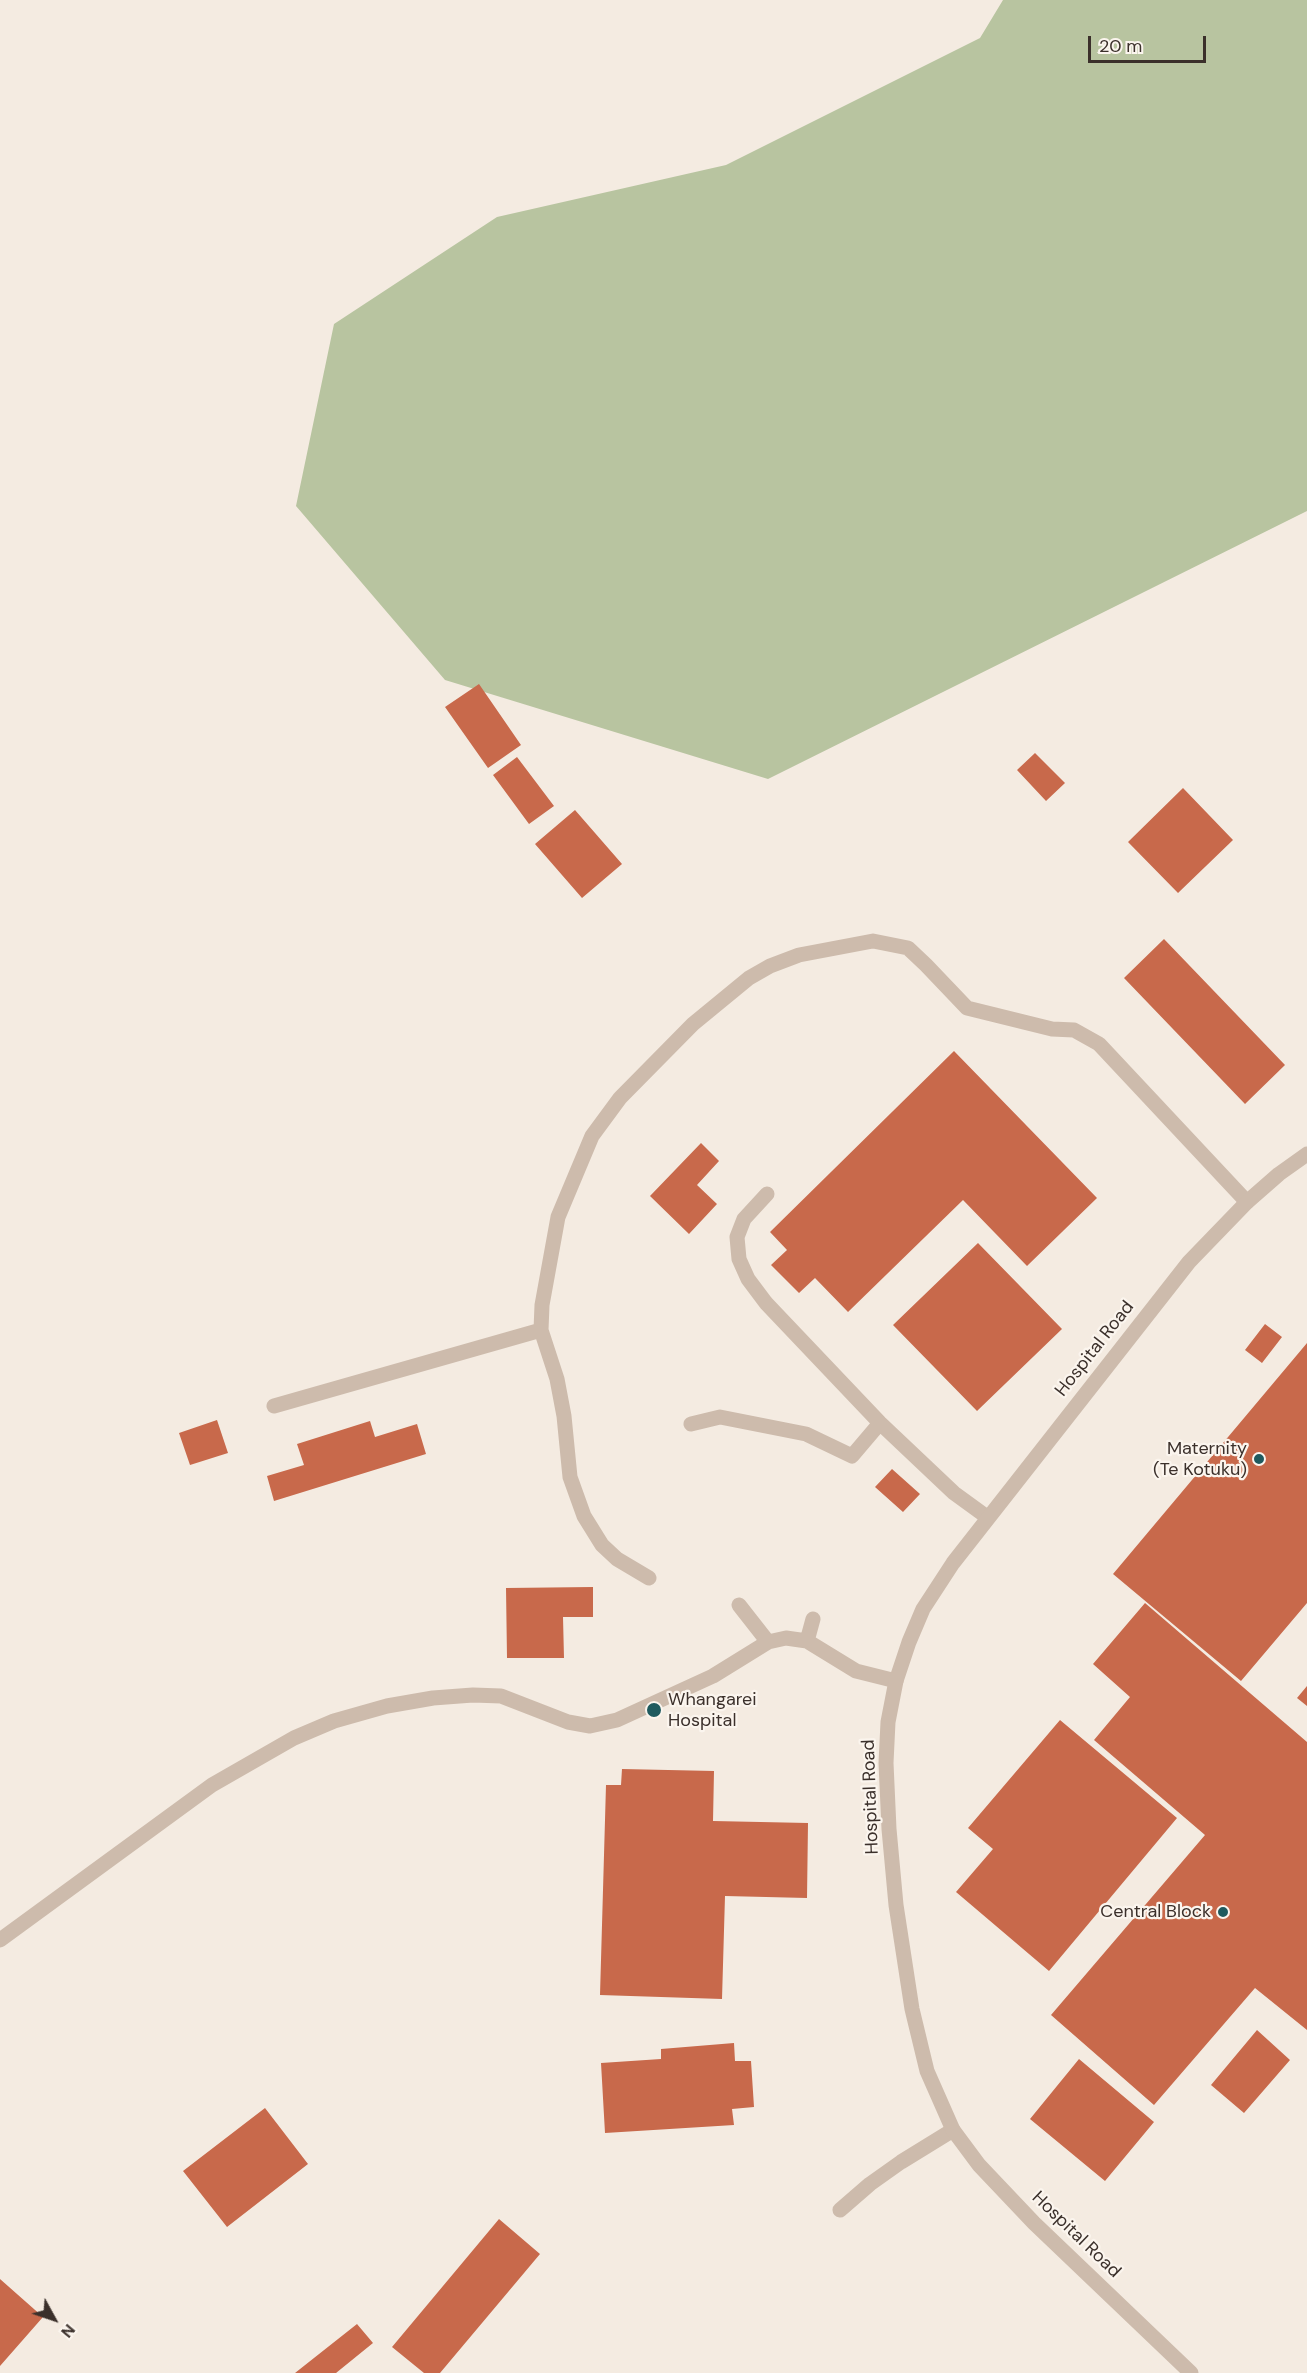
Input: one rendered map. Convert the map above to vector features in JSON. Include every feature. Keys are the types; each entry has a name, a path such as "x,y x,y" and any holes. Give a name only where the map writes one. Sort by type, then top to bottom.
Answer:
{"street":[{"path":"648,1578 617,1559 602,1545 584,1516 570,1477 564,1416 557,1379 542,1330 542,1305 558,1217 592,1136 620,1098 693,1024 749,978 770,966 800,955 873,941 908,948 967,1008 1052,1029 1074,1030 1099,1044 1247,1202"},
{"name":"Hospital Road","path":"1191,2373 1034,2223 979,2165 953,2130 927,2072 912,2009 896,1905 886,1763 888,1722 896,1681 923,1610 953,1563 1189,1262 1247,1202 1279,1174 1307,1154"},
{"path":"767,1194 744,1219 737,1237 739,1259 748,1280 766,1303 880,1423 954,1493 987,1517"},
{"path":"274,1406 542,1330"},
{"path":"691,1424 720,1417 806,1434 852,1456 880,1423"},
{"path":"738,1605 768,1642"},
{"path":"807,1641 813,1619"},
{"path":"0,1940 212,1785 294,1738 334,1721 387,1706 434,1698 473,1695 501,1696 568,1722 590,1725 617,1720 713,1676 768,1642 786,1638 807,1641 856,1671 896,1681"},
{"path":"840,2210 870,2184 901,2162 953,2130"}],"green space":[{"path":"1003,0 1307,0 1307,511 768,779 445,680 296,506 334,324 497,217 726,165 980,38"}],"building":[{"path":"479,684 521,745 488,768 445,707"},
{"path":"1035,753 1065,783 1046,801 1017,770"},
{"path":"517,757 554,806 529,824 493,775"},
{"path":"1183,788 1233,840 1178,893 1128,842"},
{"path":"575,810 622,864 582,898 535,844"},
{"path":"1164,939 1285,1065 1245,1104 1124,978"},
{"path":"954,1051 1097,1198 1027,1266 963,1200 848,1312 815,1278 799,1293 771,1265 787,1250 770,1232"},
{"path":"701,1143 719,1161 697,1185 717,1204 689,1234 650,1196"},
{"path":"978,1243 1062,1329 977,1411 893,1325"},
{"path":"1265,1324 1282,1337 1262,1363 1245,1350"},
{"name":"Maternity (Te Kotuku)","path":"1307,1343 1307,1603 1241,1681 1113,1574"},
{"path":"217,1420 228,1453 190,1465 179,1433"},
{"path":"370,1421 375,1437 417,1424 426,1454 274,1501 267,1476 304,1465 297,1444"},
{"path":"892,1469 920,1494 903,1512 875,1487"},
{"path":"593,1587 593,1617 563,1617 564,1658 507,1658 506,1588"},
{"name":"Central Block","path":"1145,1603 1307,1742 1307,2030 1255,1988 1154,2105 1051,2015 1205,1835 1094,1740 1130,1697 1093,1664"},
{"path":"1307,1686 1307,1706 1297,1698"},
{"path":"1060,1720 1177,1818 1049,1971 956,1892 993,1849 968,1828"},
{"path":"622,1769 714,1771 713,1821 808,1823 807,1898 725,1896 722,1999 600,1995 606,1785 621,1785"},
{"path":"1257,2030 1290,2060 1244,2113 1211,2085"},
{"path":"734,2043 735,2061 751,2061 754,2107 732,2109 734,2125 605,2133 601,2063 661,2059 661,2049"},
{"path":"1079,2059 1154,2122 1105,2181 1030,2119"},
{"path":"265,2108 308,2164 227,2227 183,2171"},
{"path":"499,2219 540,2254 440,2373 424,2373 392,2347"},
{"path":"0,2279 43,2317 0,2366"},
{"path":"357,2324 373,2343 336,2373 295,2373"}],"place":[{"name":"Maternity (Te Kotuku)","path":"1259,1459"},
{"name":"Whangarei Hospital","path":"654,1710"},
{"name":"Central Block","path":"1223,1912"}]}
